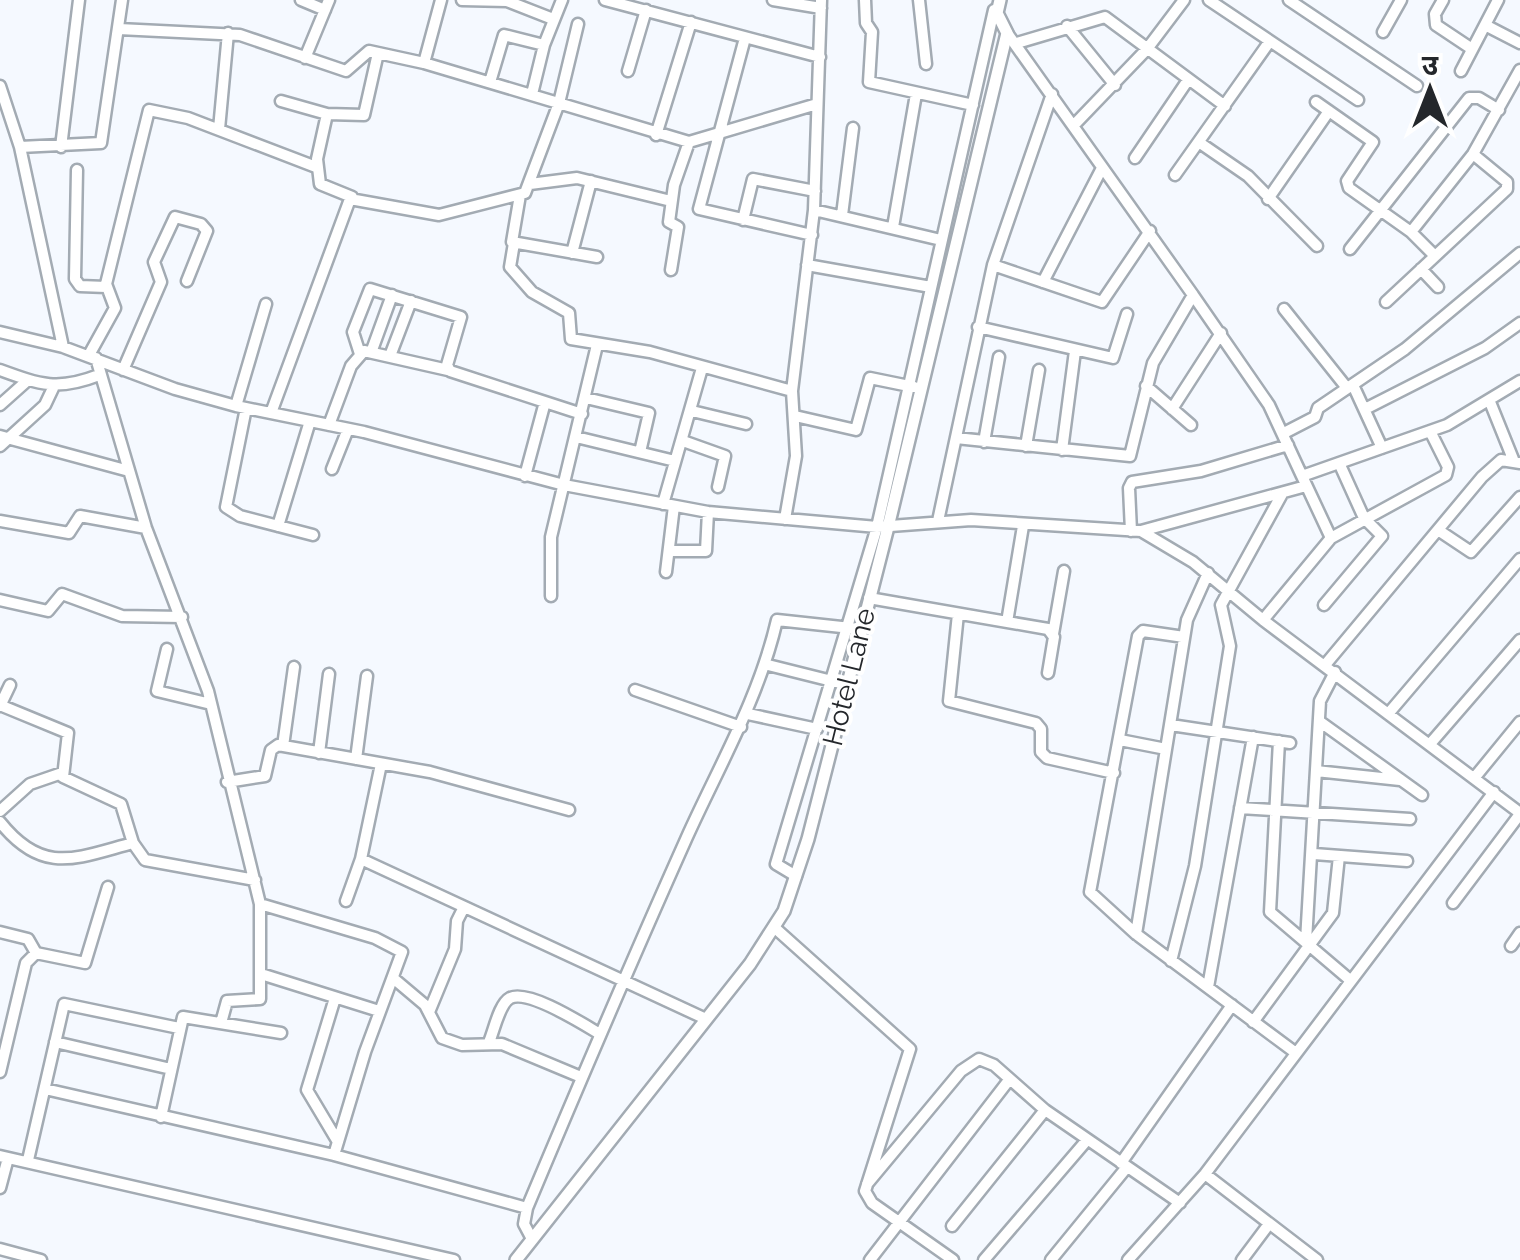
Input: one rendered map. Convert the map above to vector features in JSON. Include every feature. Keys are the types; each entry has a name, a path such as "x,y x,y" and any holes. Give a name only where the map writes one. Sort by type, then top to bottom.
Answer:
{"street":[{"path":"61,146 79,0"},
{"path":"20,147 101,143 122,0"},
{"path":"301,0 327,5 305,58"},
{"path":"424,63 441,0"},
{"path":"462,0 507,1 554,19"},
{"path":"532,94 544,44 562,0"},
{"path":"605,0 820,58"},
{"path":"773,0 821,4 814,210 792,391 796,456 785,520"},
{"path":"865,0 866,23 872,32 868,82 973,105"},
{"path":"920,0 926,64"},
{"path":"1074,125 1148,49 1184,0"},
{"path":"1209,0 1358,100"},
{"path":"1289,0 1417,86"},
{"path":"1383,32 1401,0"},
{"path":"1443,0 1435,14 1436,25 1472,49"},
{"path":"1460,70 1498,0"},
{"path":"997,9 1012,38 1221,333 1284,432 1331,538"},
{"path":"795,416 856,430 870,378 916,387 941,240 997,9"},
{"path":"628,71 646,10"},
{"path":"1012,38 1105,17 1225,106"},
{"path":"656,136 692,22"},
{"path":"578,24 559,102 530,184 520,195 510,267 532,292 569,313 570,338 650,352 792,391"},
{"path":"1067,26 1115,85"},
{"path":"1485,26 1520,43"},
{"path":"119,29 228,33 348,71 367,51 424,63 559,102 656,136 689,142 817,104"},
{"path":"220,129 228,33"},
{"path":"490,82 504,34 544,44"},
{"path":"745,38 722,134 698,206 812,235"},
{"name":"Hotel Lane","path":"516,1260 529,1234 701,1015 775,928 853,628 869,598 916,387 1012,38"},
{"path":"1175,175 1270,41"},
{"path":"282,101 327,114 364,115 378,54"},
{"path":"1410,232 1473,154 1520,70"},
{"path":"1136,158 1188,80"},
{"path":"0,86 20,147 63,347"},
{"path":"892,227 916,94"},
{"path":"938,521 993,265 1052,94"},
{"path":"1350,248 1469,98 1480,98 1499,110"},
{"path":"1316,102 1371,138 1371,150 1347,185 1436,256"},
{"path":"222,1023 227,1001 258,1002 260,904 199,657 146,528 92,357 115,308 106,287 149,110 220,129 316,166"},
{"path":"1268,198 1329,111"},
{"path":"327,114 316,166 320,184 429,216 520,195"},
{"path":"842,216 853,128"},
{"path":"671,270 678,227 670,222 671,201 689,142"},
{"path":"1200,143 1248,176 1317,246"},
{"path":"1386,302 1507,189 1507,182 1473,154"},
{"path":"1042,282 1102,168"},
{"path":"77,170 76,278 80,286 106,287"},
{"path":"530,184 572,178 671,201"},
{"path":"743,220 753,179 815,191"},
{"path":"572,253 591,182"},
{"path":"271,413 352,196"},
{"path":"814,210 941,240"},
{"path":"123,370 161,282 154,262 175,217 202,224 207,231 187,282"},
{"path":"993,265 1102,302 1150,231"},
{"path":"514,243 597,256"},
{"path":"1284,432 1315,417 1318,408 1405,348 1520,253"},
{"path":"808,265 931,287"},
{"path":"1421,269 1438,287"},
{"path":"448,370 463,319 367,290 354,332 366,352 448,370 582,414"},
{"path":"956,438 1132,455 1153,363 1193,294"},
{"path":"329,425 392,295"},
{"path":"390,356 411,301"},
{"path":"266,304 241,406 226,508 313,535"},
{"path":"1284,309 1350,386 1365,408 1382,448"},
{"path":"978,328 1113,358 1127,314"},
{"path":"1365,408 1485,348 1520,323"},
{"path":"0,332 63,347 241,406 348,429 564,485 708,512 883,527 938,521 1136,531 1282,494 1340,465 1430,431 1490,402 1520,381"},
{"path":"1172,409 1221,333"},
{"path":"550,596 551,537 597,345"},
{"path":"1062,450 1075,350"},
{"path":"984,442 999,357"},
{"path":"666,572 668,505 702,368"},
{"path":"0,370 54,386 68,386 99,375"},
{"path":"1026,446 1040,370"},
{"path":"0,405 28,380"},
{"path":"3,440 45,406 54,386"},
{"path":"1146,386 1191,426"},
{"path":"586,398 649,412 640,452"},
{"path":"524,476 545,402"},
{"path":"1309,944 1319,721 1330,668 1482,477 1501,460 1517,461 1490,402"},
{"path":"692,410 746,424"},
{"path":"278,526 310,421"},
{"path":"332,469 348,429"},
{"path":"1262,620 1331,538 1446,475 1448,467 1430,431"},
{"path":"576,436 676,461"},
{"path":"3,440 129,471"},
{"path":"682,440 726,456 718,487"},
{"path":"1288,445 1201,471 1132,482 1128,488 1136,531 1208,573 1262,620 1519,809 1453,903"},
{"path":"1324,606 1381,540 1364,518 1340,465"},
{"path":"1171,961 1195,866 1230,646 1220,611 1282,494"},
{"path":"1441,532 1472,552 1520,497"},
{"path":"668,552 706,551 708,512"},
{"path":"0,522 69,533 80,516 146,528"},
{"path":"1007,622 1022,526"},
{"path":"529,1234 527,1208 624,979 748,714 768,666 779,618 853,628 883,527"},
{"path":"1388,714 1518,567"},
{"path":"1048,673 1064,572"},
{"path":"1136,934 1184,636 1208,573"},
{"path":"0,600 48,611 62,594 131,618 182,616"},
{"path":"869,598 1053,634"},
{"path":"958,614 949,700 1036,724 1042,729 1041,752 1047,758 1114,772"},
{"path":"1184,636 1140,632 1090,892 1136,934 1296,1053"},
{"path":"1430,744 1520,640"},
{"path":"168,648 157,690 211,704"},
{"path":"768,666 838,682 817,729 776,864 789,873"},
{"path":"283,746 294,668"},
{"path":"318,753 328,674"},
{"path":"356,760 367,676"},
{"path":"10,685 0,706 68,733 62,773 65,780 121,804 133,843 152,865 255,880"},
{"path":"636,690 741,727"},
{"path":"748,714 817,729"},
{"path":"1319,721 1422,796"},
{"path":"1475,777 1520,722"},
{"path":"1171,724 1284,742 1273,812 1270,912 1350,980"},
{"path":"1208,987 1253,736"},
{"path":"1120,740 1166,749"},
{"path":"227,782 265,776 271,750 283,746 467,781 569,810"},
{"path":"346,901 361,858 381,764"},
{"path":"1316,771 1400,780"},
{"path":"0,812 30,784 62,773"},
{"path":"1128,1260 1205,1174 1494,792"},
{"path":"1240,808 1410,819"},
{"path":"0,822 22,844 52,860 133,843"},
{"path":"1314,854 1407,861"},
{"path":"1253,1022 1338,902 1338,856"},
{"path":"361,858 701,1015"},
{"path":"0,932 28,939 36,953 85,962 108,886"},
{"path":"260,904 398,948 402,958 379,1011 334,1156"},
{"path":"429,1012 455,949 456,926 464,907"},
{"path":"775,928 910,1049 866,1184 872,1203 952,1260"},
{"path":"1510,946 1520,933"},
{"path":"0,1072 26,963 36,953"},
{"path":"261,974 379,1011"},
{"path":"392,978 418,996 442,1038 462,1045 489,1042 523,1050 582,1078"},
{"path":"489,1042 506,1001 514,997 540,1002 600,1034"},
{"path":"335,998 307,1090 338,1142"},
{"path":"28,1160 62,1008 71,1002 180,1028"},
{"path":"1051,1260 1124,1165 1232,1006"},
{"path":"161,1117 183,1017 281,1034"},
{"path":"55,1042 171,1069"},
{"path":"866,1184 969,1061 985,1060 1044,1110 1180,1202"},
{"path":"870,1260 1010,1080"},
{"path":"46,1089 334,1156 527,1208"},
{"path":"952,1226 1044,1110"},
{"path":"984,1260 1087,1140"},
{"path":"0,1188 4,1157 28,1160 454,1260"},
{"path":"1205,1174 1270,1224 1303,1256 1317,1260"},
{"path":"1242,1260 1270,1224"},
{"path":"0,1249 42,1260"}]}
